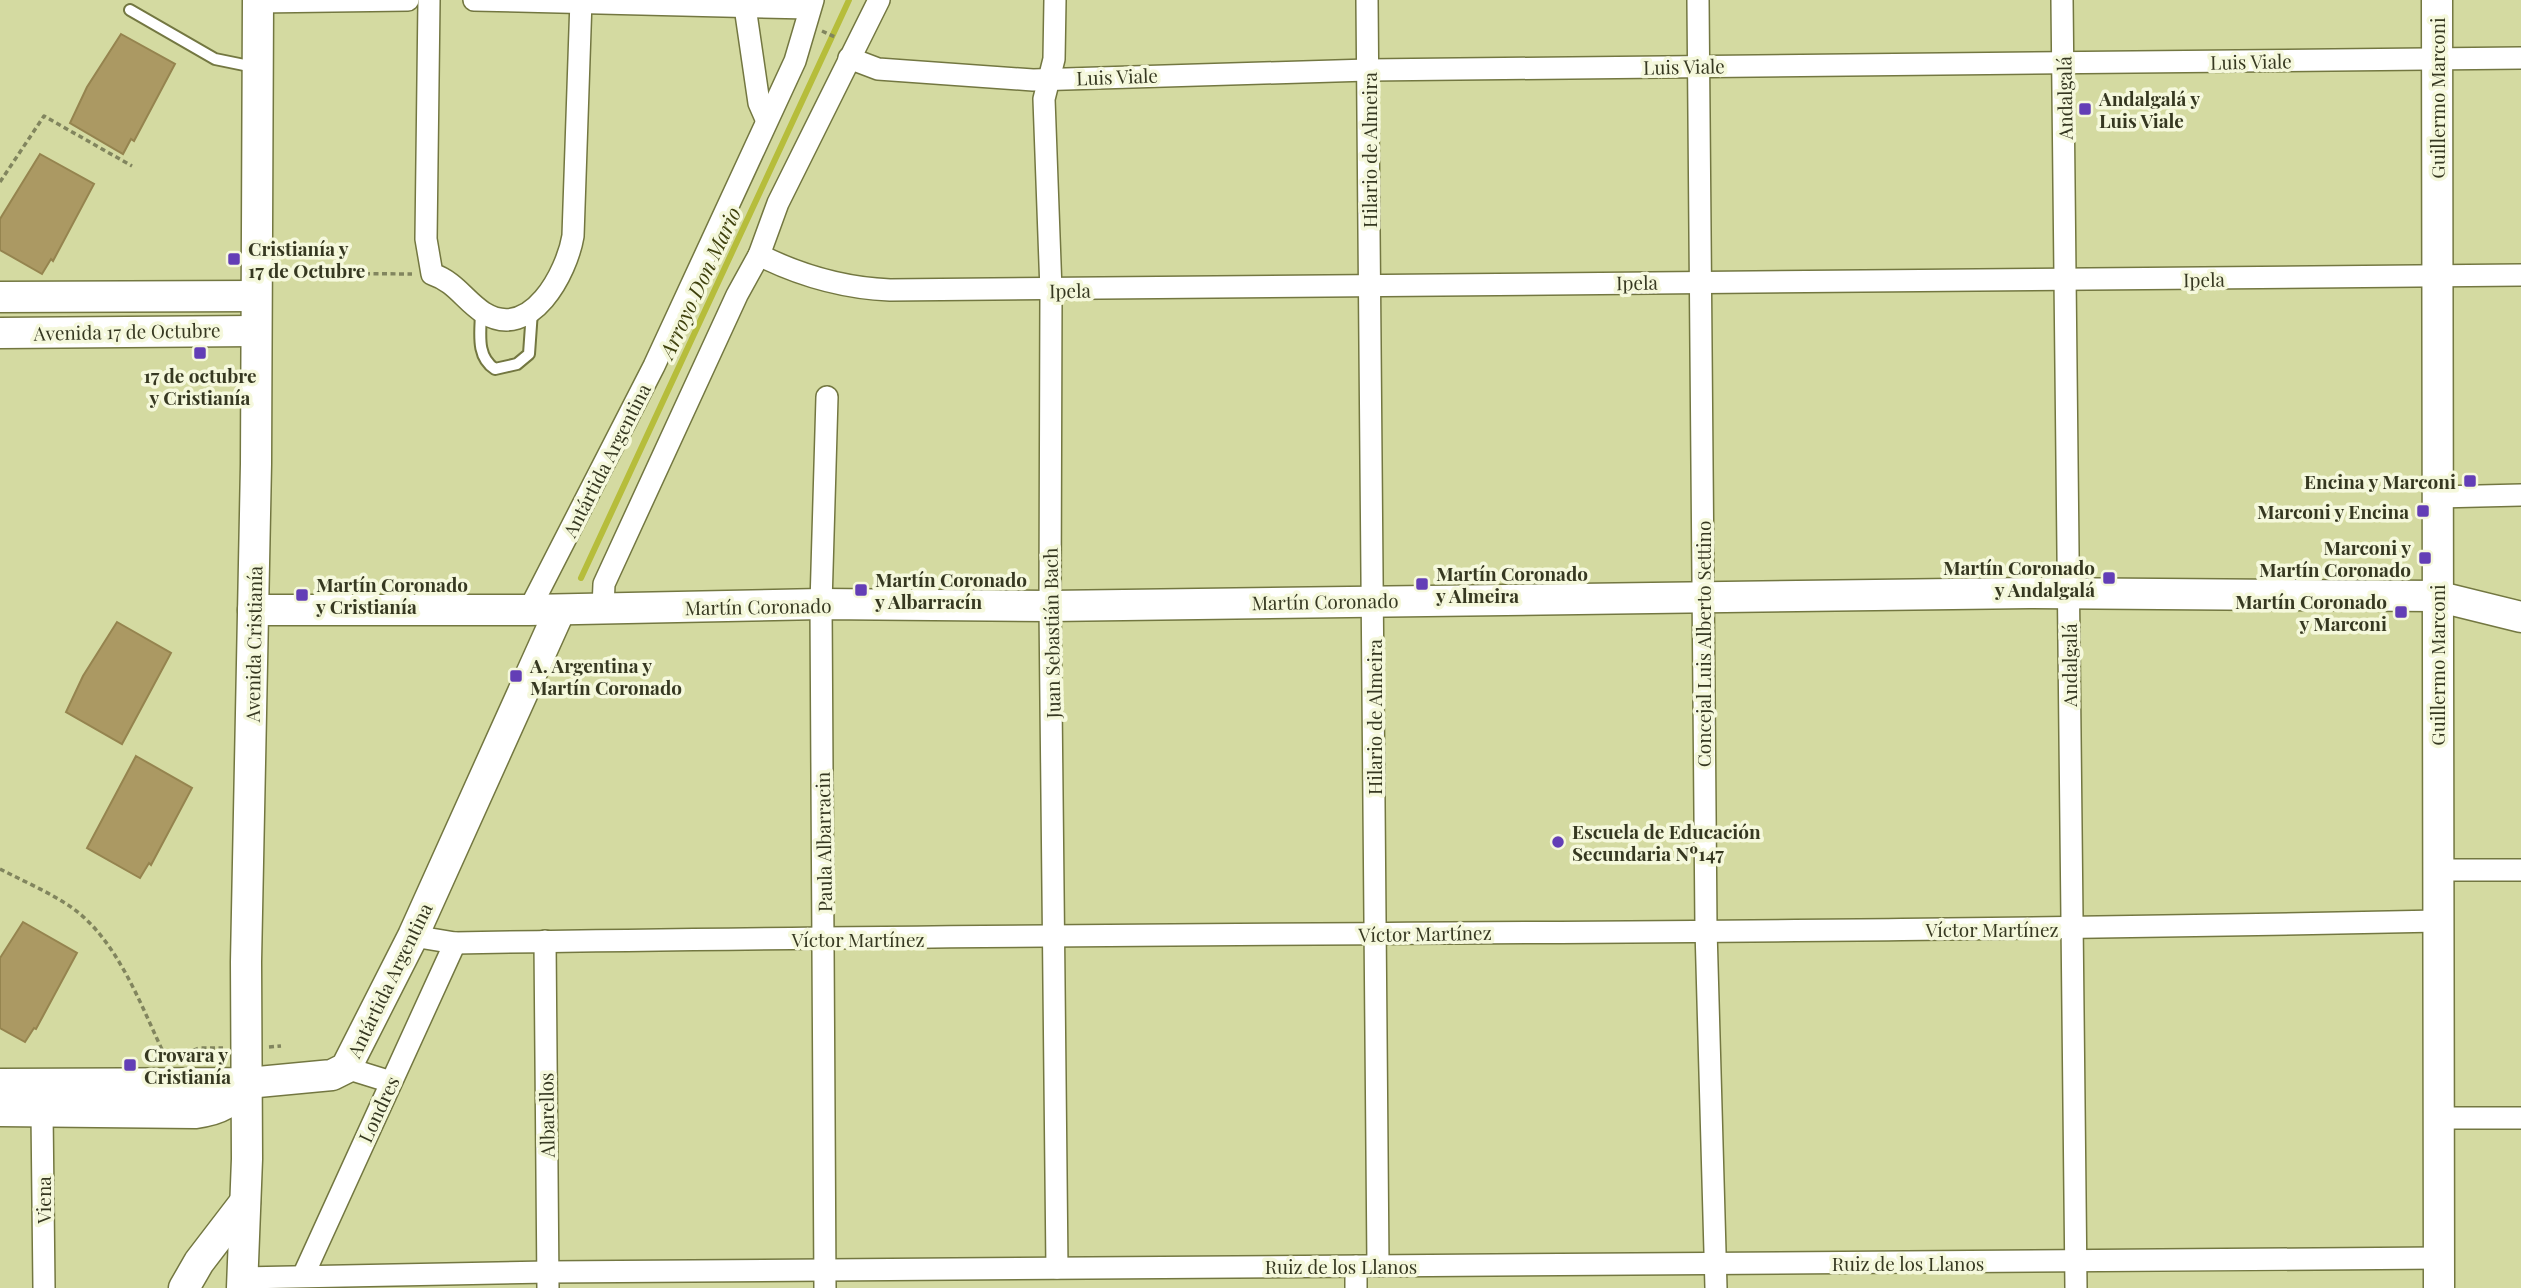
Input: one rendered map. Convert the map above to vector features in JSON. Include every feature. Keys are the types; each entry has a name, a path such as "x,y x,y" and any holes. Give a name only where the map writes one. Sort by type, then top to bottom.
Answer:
{"street":[{"path":"258,1 408,0"},
{"path":"429,0 426,239 432,274 456,286 481,310 499,319 519,317 533,309 560,279 569,259 573,236 581,0"},
{"path":"474,0 811,4"},
{"path":"603,608 604,584 737,295 760,255 778,203 848,50 879,0"},
{"name":"Juan Sebastián Bach","path":"1055,0 1054,59 1044,99 1051,291 1050,606 1056,937 1056,1268"},
{"name":"Hilario de Almeira","path":"1367,0 1378,1265"},
{"name":"Concejal Luis Alberto Settino","path":"1698,0 1706,929 1716,1288"},
{"name":"Andalgalá","path":"2062,0 2076,1288"},
{"name":"Guillermo Marconi","path":"2437,0 2439,1288"},
{"name":"Avenida Cristianía","path":"242,1276 253,610 258,1"},
{"path":"744,3 759,103 766,119"},
{"name":"Antártida Argentina","path":"529,610 654,366 795,61 811,4"},
{"name":"Luis Viale","path":"848,50 878,69 1033,80 1368,70 2521,58"},
{"name":"Ipela","path":"760,255 797,273 870,289 1051,291 1702,281 2066,281 2521,275"},
{"name":"Avenida 17 de Octubre","path":"0,297 254,284"},
{"name":"Avenida 17 de Octubre","path":"0,333 254,331"},
{"name":"Paula Albarracin","path":"825,1279 821,604 827,397"},
{"path":"2438,497 2521,495"},
{"name":"Martín Coronado","path":"253,610 561,610 821,604 1050,606 2068,593 2436,596 2521,617"},
{"name":"Antártida Argentina","path":"0,1083 247,1083 332,1074 346,1068 413,936 561,610"},
{"path":"2438,870 2521,870"},
{"name":"Víctor Martínez","path":"413,936 455,943 1706,929 2071,929 2438,921"},
{"name":"Albarellos","path":"545,941 548,1280"},
{"name":"Londres","path":"303,1276 455,943"},
{"path":"346,1068 391,1083"},
{"path":"0,1111 217,1111 232,1102 247,1083"},
{"name":"Viena","path":"42,1112 44,1288"},
{"path":"2440,1118 2521,1118"},
{"path":"184,1288 245,1202"},
{"path":"200,1262 218,1257 242,1276"},
{"name":"Ruiz de los Llanos","path":"242,1276 548,1280 825,1279 1056,1268 1102,1278 1378,1265 2440,1258"},
{"path":"1356,1266 1356,1288"}],"lane":[{"path":"130,10 215,59 257,68"},
{"path":"481,310 480,350 485,363 495,369 502,369 525,360 529,354 533,309"}],"path":[{"path":"816,29 848,50"},
{"path":"0,182 44,116 132,166"},
{"path":"254,284 432,274"},
{"path":"0,869 72,908 99,934 124,973 165,1056 175,1058 199,1048 281,1046"}],"building":[{"path":"121,34 175,64 134,141 131,139 123,154 70,123 87,87"},
{"path":"40,154 94,184 53,261 51,259 42,274 0,250 0,219"},
{"path":"117,622 171,653 122,744 66,712 83,676"},
{"path":"136,756 192,788 151,865 149,863 140,878 87,848"},
{"path":"23,922 77,953 36,1029 34,1028 25,1042 0,1028 0,958"}],"waterway":[{"name":"Arroyo Don Mario","path":"581,578 849,0"}],"place":[{"name":"Andalgalá y Luis Viale","path":"2085,109"},
{"name":"Cristianía y 17 de Octubre","path":"234,259"},
{"name":"17 de octubre y Cristianía","path":"200,353"},
{"name":"Encina y Marconi","path":"2470,481"},
{"name":"Marconi y Encina","path":"2423,511"},
{"name":"Marconi y Martín Coronado","path":"2425,558"},
{"name":"Martín Coronado y Andalgalá","path":"2109,578"},
{"name":"Martín Coronado y Almeira","path":"1422,584"},
{"name":"Martín Coronado y Albarracín","path":"861,590"},
{"name":"Martín Coronado y Cristianía","path":"302,595"},
{"name":"Martín Coronado y Marconi","path":"2401,612"},
{"name":"A. Argentina y Martín Coronado","path":"516,676"},
{"name":"Escuela de Educación Secundaria Nº147","path":"1558,842"},
{"name":"Crovara y Cristianía","path":"130,1065"}]}
